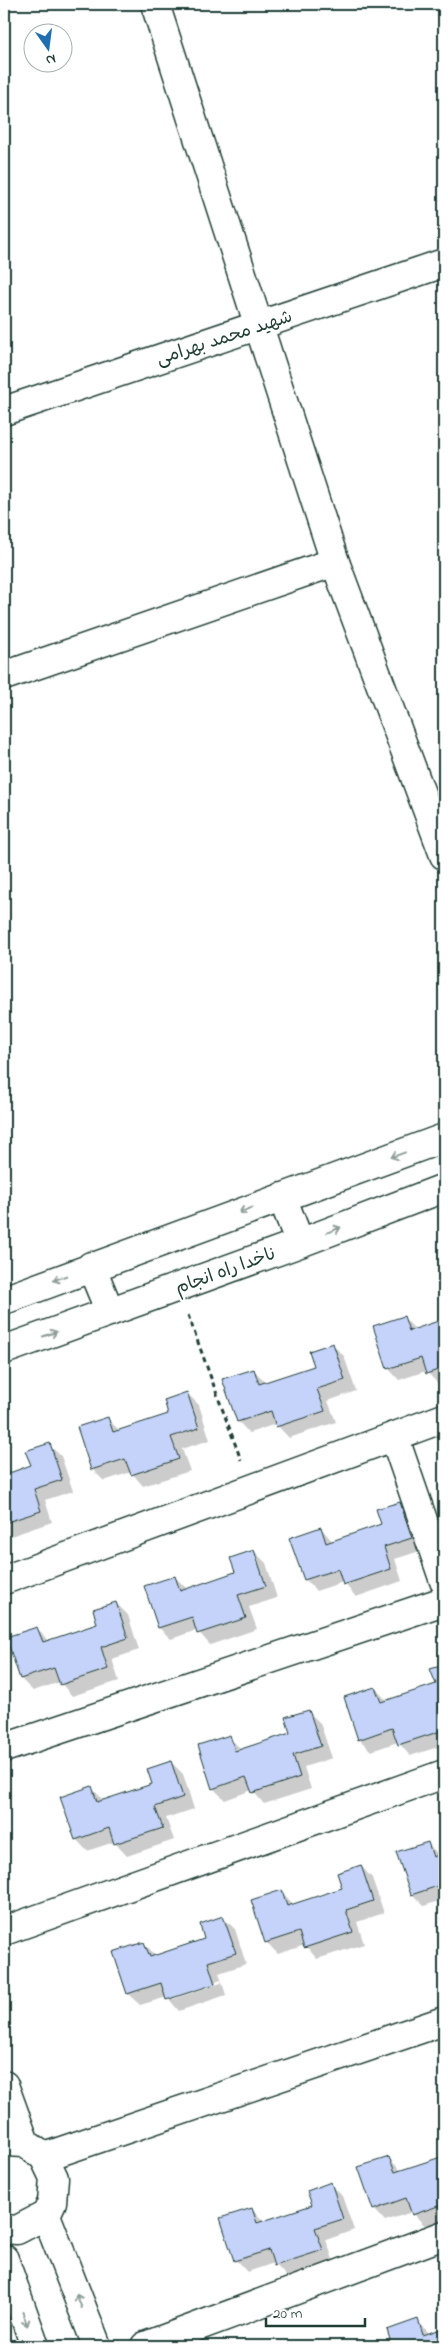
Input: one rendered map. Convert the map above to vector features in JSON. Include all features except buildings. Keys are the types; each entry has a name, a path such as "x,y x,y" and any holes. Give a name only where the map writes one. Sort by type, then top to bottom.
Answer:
{"street":[{"path":"155,4 335,562 444,855"},
{"name":"شهید محمد بهرامی","path":"4,410 444,263"},
{"path":"4,676 335,562"},
{"path":"4,1300 92,1266 444,1138"},
{"name":"ناخدا راه انجام","path":"4,1350 178,1288 444,1188"},
{"path":"282,1197 300,1243"},
{"path":"92,1266 110,1312"},
{"path":"4,1580 444,1418"},
{"path":"394,1436 444,1581"},
{"path":"4,1748 444,1601"},
{"path":"4,1931 444,1774"},
{"path":"24,2147 444,2021"},
{"path":"4,2085 24,2147 54,2178 52,2202 46,2215 17,2230 4,2229"},
{"path":"46,2215 97,2346"},
{"path":"145,2346 444,2236"},
{"path":"4,2258 35,2346"}],"path":[{"path":"178,1288 252,1488"}]}
